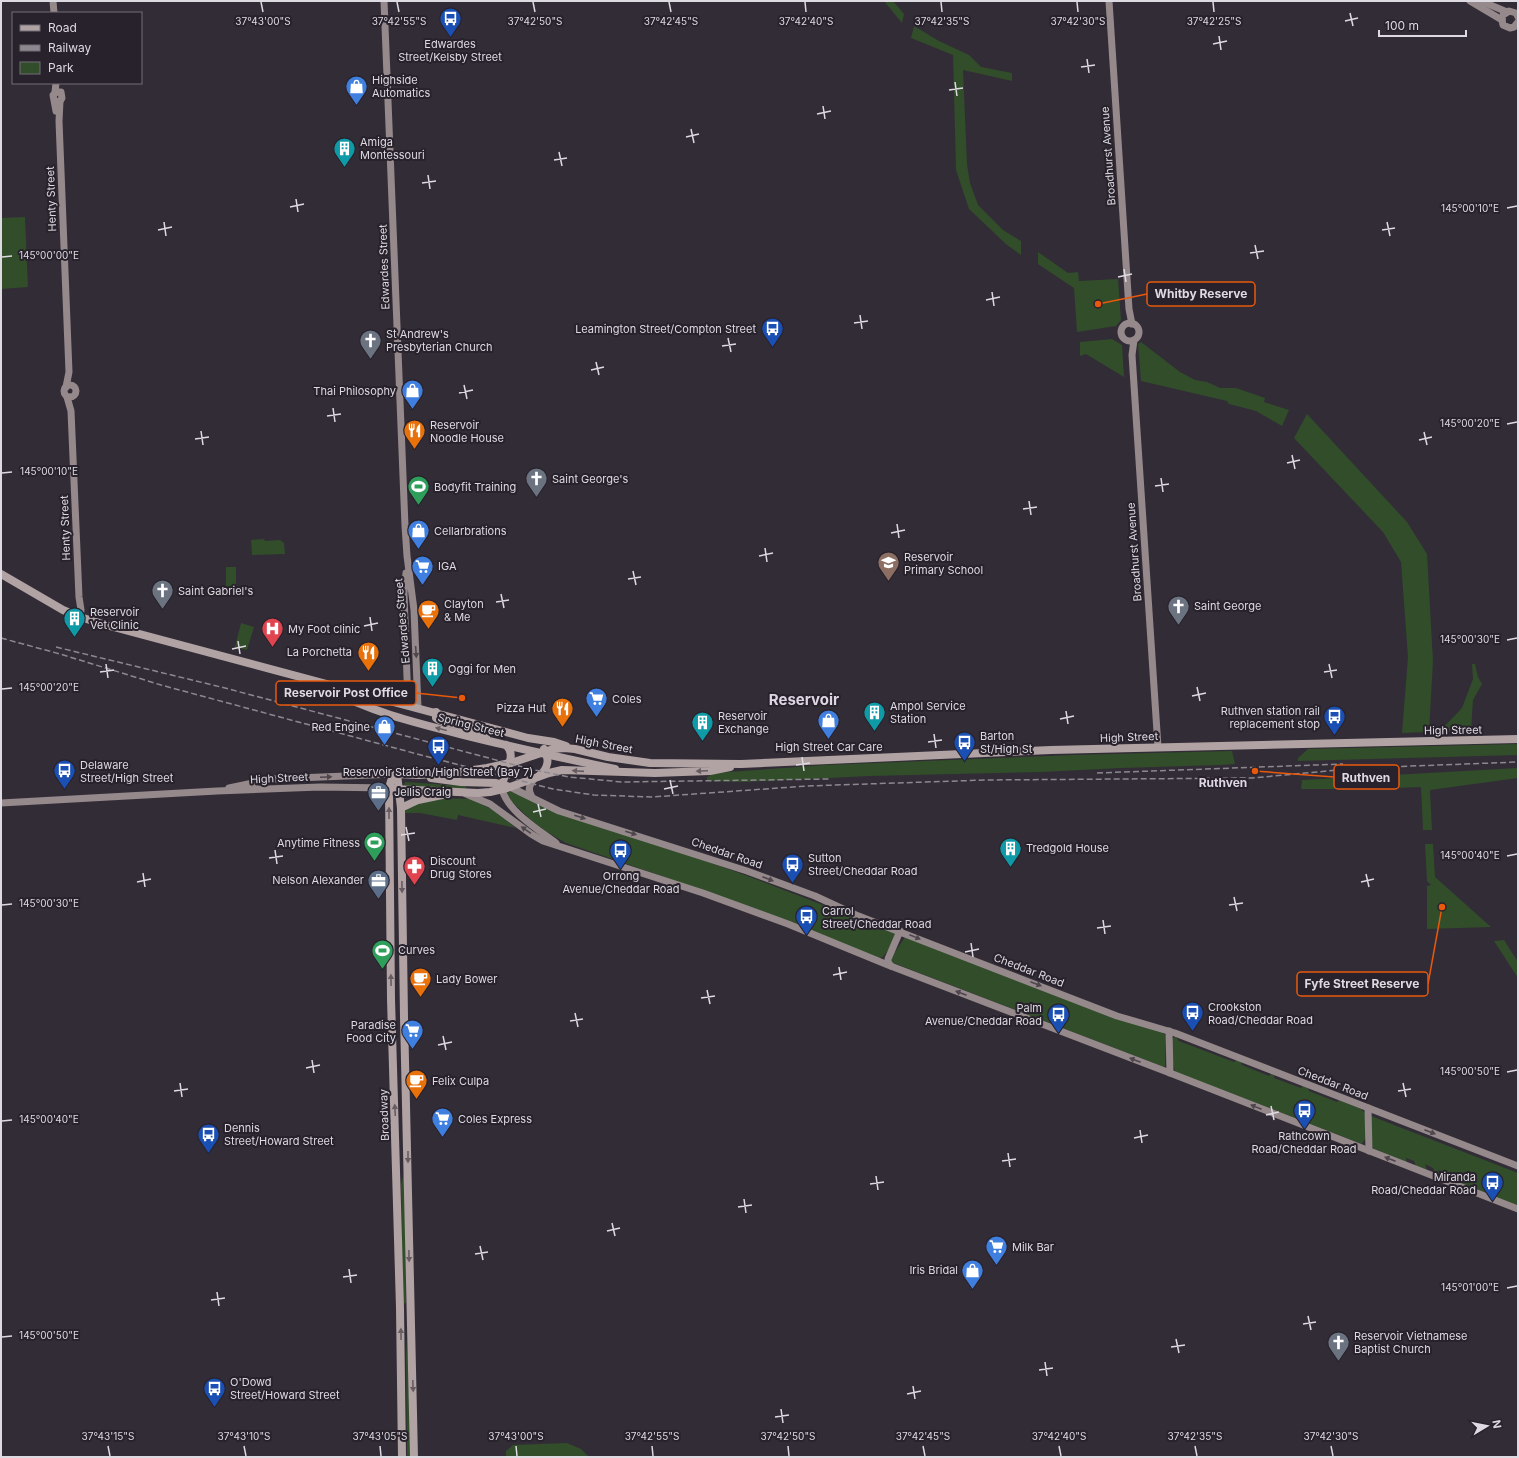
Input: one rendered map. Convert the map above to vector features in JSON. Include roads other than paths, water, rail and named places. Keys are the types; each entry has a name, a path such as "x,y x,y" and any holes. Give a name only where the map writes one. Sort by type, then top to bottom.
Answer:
{"main road":[{"path":"53,1 54,12"},
{"name":"Edwardes Street","path":"384,1 407,556 414,610 418,708"},
{"name":"Broadhurst Avenue","path":"1109,1 1129,324"},
{"path":"1470,1 1502,20 1505,26 1510,28 1517,26"},
{"path":"1481,1 1507,12 1514,12 1518,17"},
{"path":"1502,20 1503,15 1507,12"},
{"name":"Henty Street","path":"57,84 58,92 52,95 52,98 57,101 58,121 69,372 66,387"},
{"path":"1129,324 1136,326 1138,332 1136,338 1130,340 1122,337 1121,333 1122,328 1129,324"},
{"name":"Broadhurst Avenue","path":"1130,340 1158,747"},
{"name":"Henty Street","path":"69,372 74,387"},
{"path":"69,385 74,387 76,391 70,396 64,392 66,387 69,385"},
{"name":"Henty Street","path":"70,396 79,597 76,616"},
{"name":"Edwardes Street","path":"407,556 404,593 408,705"},
{"name":"Spring Street","path":"1,574 76,616 531,738 554,742 575,749"},
{"name":"Spring Street","path":"313,680 346,698 372,709 413,722 506,745 631,772"},
{"path":"346,689 346,698"},
{"path":"408,705 413,722"},
{"path":"413,722 418,708"},
{"path":"436,712 436,718 439,720 471,730 493,742"},
{"path":"531,738 542,746 548,760 542,773 529,787 529,792 532,798"},
{"name":"High Street","path":"217,791 264,780 287,778 396,774 419,775 466,772 509,764 561,748 575,749 608,757 650,763 741,764 1158,747 1518,739"},
{"path":"506,745 511,754 505,787 506,800 529,823 561,846"},
{"name":"High Street","path":"1,802 320,787 389,788 485,793 551,772 562,770 655,773 710,771 741,764"},
{"name":"Broadway","path":"396,774 389,788 391,999 400,1308 402,1457"},
{"name":"Broadway","path":"396,774 401,808 414,1457"},
{"name":"High Street","path":"419,775 443,780 505,787"},
{"path":"264,780 264,790"},
{"name":"Cheddar Road","path":"505,787 559,810 747,871 815,896 856,915 1117,1016 1169,1031 1518,1166"},
{"path":"401,808 421,799 458,792 483,800 543,841 703,893 788,924 892,966 1518,1209"},
{"path":"390,864 402,863"},
{"path":"892,966 888,962 888,959 900,931"},
{"path":"391,999 404,999"},
{"path":"392,1008 404,1008"},
{"path":"1169,1031 1170,1073"},
{"path":"1368,1108 1368,1151"},
{"path":"395,1134 408,1134"},
{"path":"400,1308 411,1304"}],"railway":[{"path":"1,638 60,654 161,685 421,755 553,789 594,795 652,797 807,786 986,780 1252,778 1360,768 1518,762"},
{"path":"56,647 225,688 530,769 569,777 622,782 829,779"},
{"path":"1097,773 1343,764"}],"place":[{"name":"Edwardes Street/Kelsby Street","path":"450,38"},
{"name":"Highside Automatics","path":"356,106"},
{"name":"Amiga Montessouri","path":"344,168"},
{"name":"Whitby Reserve","path":"1098,304"},
{"name":"Leamington Street/Compton Street","path":"772,348"},
{"name":"St Andrew's Presbyterian Church","path":"370,360"},
{"name":"Thai Philosophy","path":"412,410"},
{"name":"Reservoir Noodle House","path":"414,450"},
{"name":"Saint George's","path":"537,498"},
{"name":"Bodyfit Training","path":"418,506"},
{"name":"Cellarbrations","path":"418,550"},
{"name":"Reservoir Primary School","path":"889,582"},
{"name":"IGA","path":"423,586"},
{"name":"Saint Gabriel's","path":"162,610"},
{"name":"Saint George","path":"1178,626"},
{"name":"Clayton & Me","path":"428,630"},
{"name":"Reservoir Vet Clinic","path":"75,638"},
{"name":"My Foot clinic","path":"273,648"},
{"name":"La Porchetta","path":"368,672"},
{"name":"Oggi for Men","path":"432,688"},
{"name":"Reservoir Post Office","path":"462,698"},
{"name":"Coles","path":"597,718"},
{"name":"Pizza Hut","path":"562,728"},
{"name":"Ampol Service Station","path":"875,732"},
{"name":"Ruthven station rail replacement stop","path":"1335,736"},
{"name":"High Street Car Care","path":"829,740"},
{"name":"Reservoir Exchange","path":"702,742"},
{"name":"Red Engine","path":"385,746"},
{"name":"Barton St/High St","path":"965,762"},
{"name":"Reservoir Station/High Street (Bay 7)","path":"438,766"},
{"name":"Ruthven","path":"1255,771"},
{"name":"Delaware Street/High Street","path":"65,790"},
{"name":"Jellis Craig","path":"379,812"},
{"name":"Anytime Fitness","path":"375,862"},
{"name":"Tredgold House","path":"1010,868"},
{"name":"Orrong Avenue/Cheddar Road","path":"621,870"},
{"name":"Sutton Street/Cheddar Road","path":"793,884"},
{"name":"Discount Drug Stores","path":"414,886"},
{"name":"Nelson Alexander","path":"379,900"},
{"name":"Fyfe Street Reserve","path":"1442,907"},
{"name":"Carrol Street/Cheddar Road","path":"807,936"},
{"name":"Curves","path":"382,970"},
{"name":"Lady Bower","path":"421,998"},
{"name":"Crookston Road/Cheddar Road","path":"1192,1032"},
{"name":"Palm Avenue/Cheddar Road","path":"1058,1034"},
{"name":"Paradise Food City","path":"412,1050"},
{"name":"Felix Culpa","path":"417,1100"},
{"name":"Rathcown Road/Cheddar Road","path":"1304,1130"},
{"name":"Coles Express","path":"443,1138"},
{"name":"Dennis Street/Howard Street","path":"209,1154"},
{"name":"Miranda Road/Cheddar Road","path":"1492,1202"},
{"name":"Milk Bar","path":"997,1266"},
{"name":"Iris Bridal","path":"973,1290"},
{"name":"Reservoir Vietnamese Baptist Church","path":"1338,1362"},
{"name":"O'Dowd Street/Howard Street","path":"215,1408"}],"district":[{"name":"Reservoir","path":"804,699"},
{"name":"Ruthven","path":"1223,782"}]}
